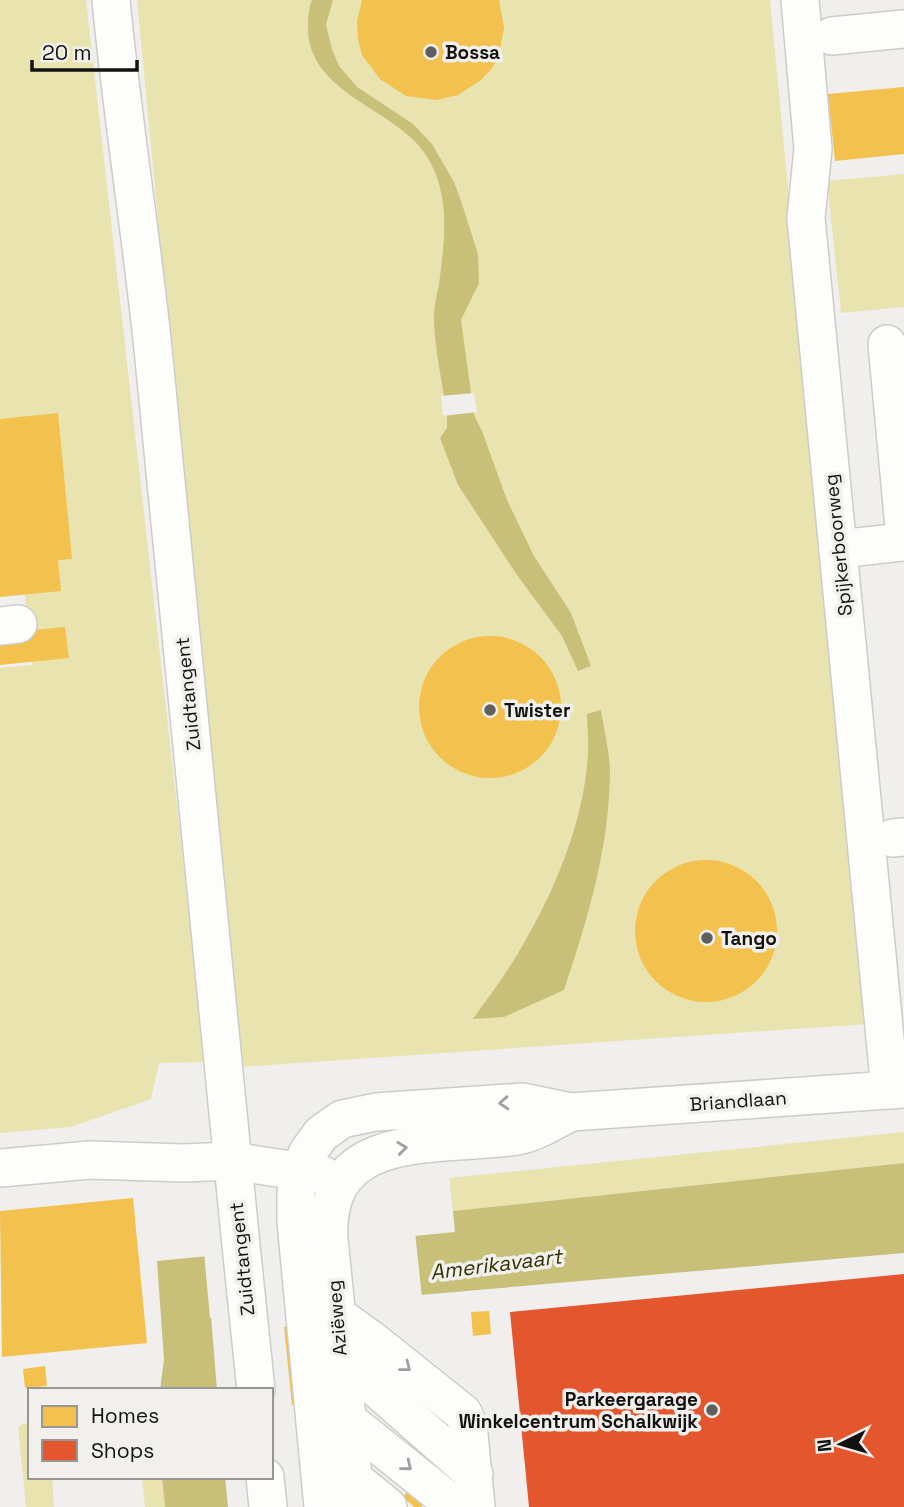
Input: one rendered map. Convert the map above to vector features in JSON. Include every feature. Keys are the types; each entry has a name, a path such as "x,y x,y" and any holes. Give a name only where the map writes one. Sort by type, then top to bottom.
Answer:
{"street":[{"name":"Zuidtangent","path":"111,0 153,345 256,1388"},
{"name":"Spijkerboorweg","path":"800,0 813,149 806,218 838,549 897,1089"},
{"path":"832,36 904,29"},
{"path":"887,344 904,527"},
{"path":"838,549 904,542"},
{"name":"Briandlaan","path":"300,1171 308,1152 321,1134 342,1119 376,1112 523,1102 571,1112 897,1089"},
{"name":"Briandlaan","path":"344,1178 353,1166 382,1151 520,1135 571,1112"},
{"path":"0,1168 90,1160 183,1163 232,1161 344,1178"},
{"name":"Aziëweg","path":"300,1171 296,1193 314,1240 343,1406"},
{"name":"Aziëweg","path":"314,1240 328,1219 333,1196 344,1178"},
{"path":"343,1406 475,1491"},
{"path":"343,1406 456,1507"},
{"path":"265,1479 268,1507"}],"shaded area":[{"path":"0,0 86,0 206,1062 159,1063 151,1099 71,1127 0,1133 0,668 32,665 22,568 0,570"},
{"path":"137,0 770,0 868,1024 239,1067"},
{"path":"904,174 904,307 841,313 827,181"},
{"path":"904,1132 904,1163 453,1211 449,1178"},
{"path":"28,1423 28,1479 52,1479 54,1507 26,1507 18,1428"},
{"path":"142,1479 162,1479 165,1507 145,1507"}],"water":[{"path":"312,0 333,0 326,25 339,66 357,87 413,124 432,144 454,182 478,254 479,283 461,320 474,415 507,500 534,556 571,613 591,666 578,671 562,636 517,575 458,485 440,438 447,428 447,416 434,316 444,234 443,201 439,185 426,155 412,139 357,100 324,71 313,53 308,32"},
{"path":"601,710 610,769 606,826 589,909 564,990 504,1017 473,1019 516,957 556,879 574,828 586,777 587,714"},
{"name":"Amerikavaart","path":"904,1163 904,1253 211,1316 217,1388 160,1388 164,1359 157,1261 455,1232 453,1211"},
{"path":"162,1479 225,1479 228,1507 165,1507"}],"pier":[{"path":"474,393 477,412 443,416 441,396"},
{"path":"415,1232 422,1298 210,1318 204,1252"}],"building: Homes":[{"name":"Bossa","path":"362,0 499,0 504,28 499,54 492,68 481,80 458,95 437,100 406,96 380,79 362,55 357,22"},
{"path":"904,87 904,154 835,161 828,94"},
{"path":"58,413 72,559 58,560 61,591 0,597 0,419"},
{"path":"65,627 69,658 0,665 0,633"},
{"name":"Twister","path":"490,636 517,641 540,657 556,680 561,707 556,734 540,757 517,773 490,778 463,773 440,757 424,734 419,707 424,680 440,657 463,641"},
{"name":"Tango","path":"706,860 733,865 756,881 772,904 777,931 772,958 756,981 733,997 706,1002 679,997 656,981 640,958 635,931 640,904 656,881 679,865"},
{"path":"133,1198 147,1343 2,1357 0,1211"},
{"path":"489,1311 491,1334 473,1336 471,1312"},
{"path":"293,1326 300,1404 292,1405 284,1327"},
{"path":"45,1366 47,1386 25,1388 23,1369"},
{"path":"408,1490 424,1504 421,1507 414,1507 403,1497"}],"building: Shops":[{"name":"Parkeergarage Winkelcentrum Schalkwijk","path":"904,1274 904,1507 529,1507 510,1312"}],"place":[{"name":"Bossa","path":"431,52"},
{"name":"Twister","path":"490,710"},
{"name":"Tango","path":"707,938"},
{"name":"Parkeergarage Winkelcentrum Schalkwijk","path":"712,1410"}]}
